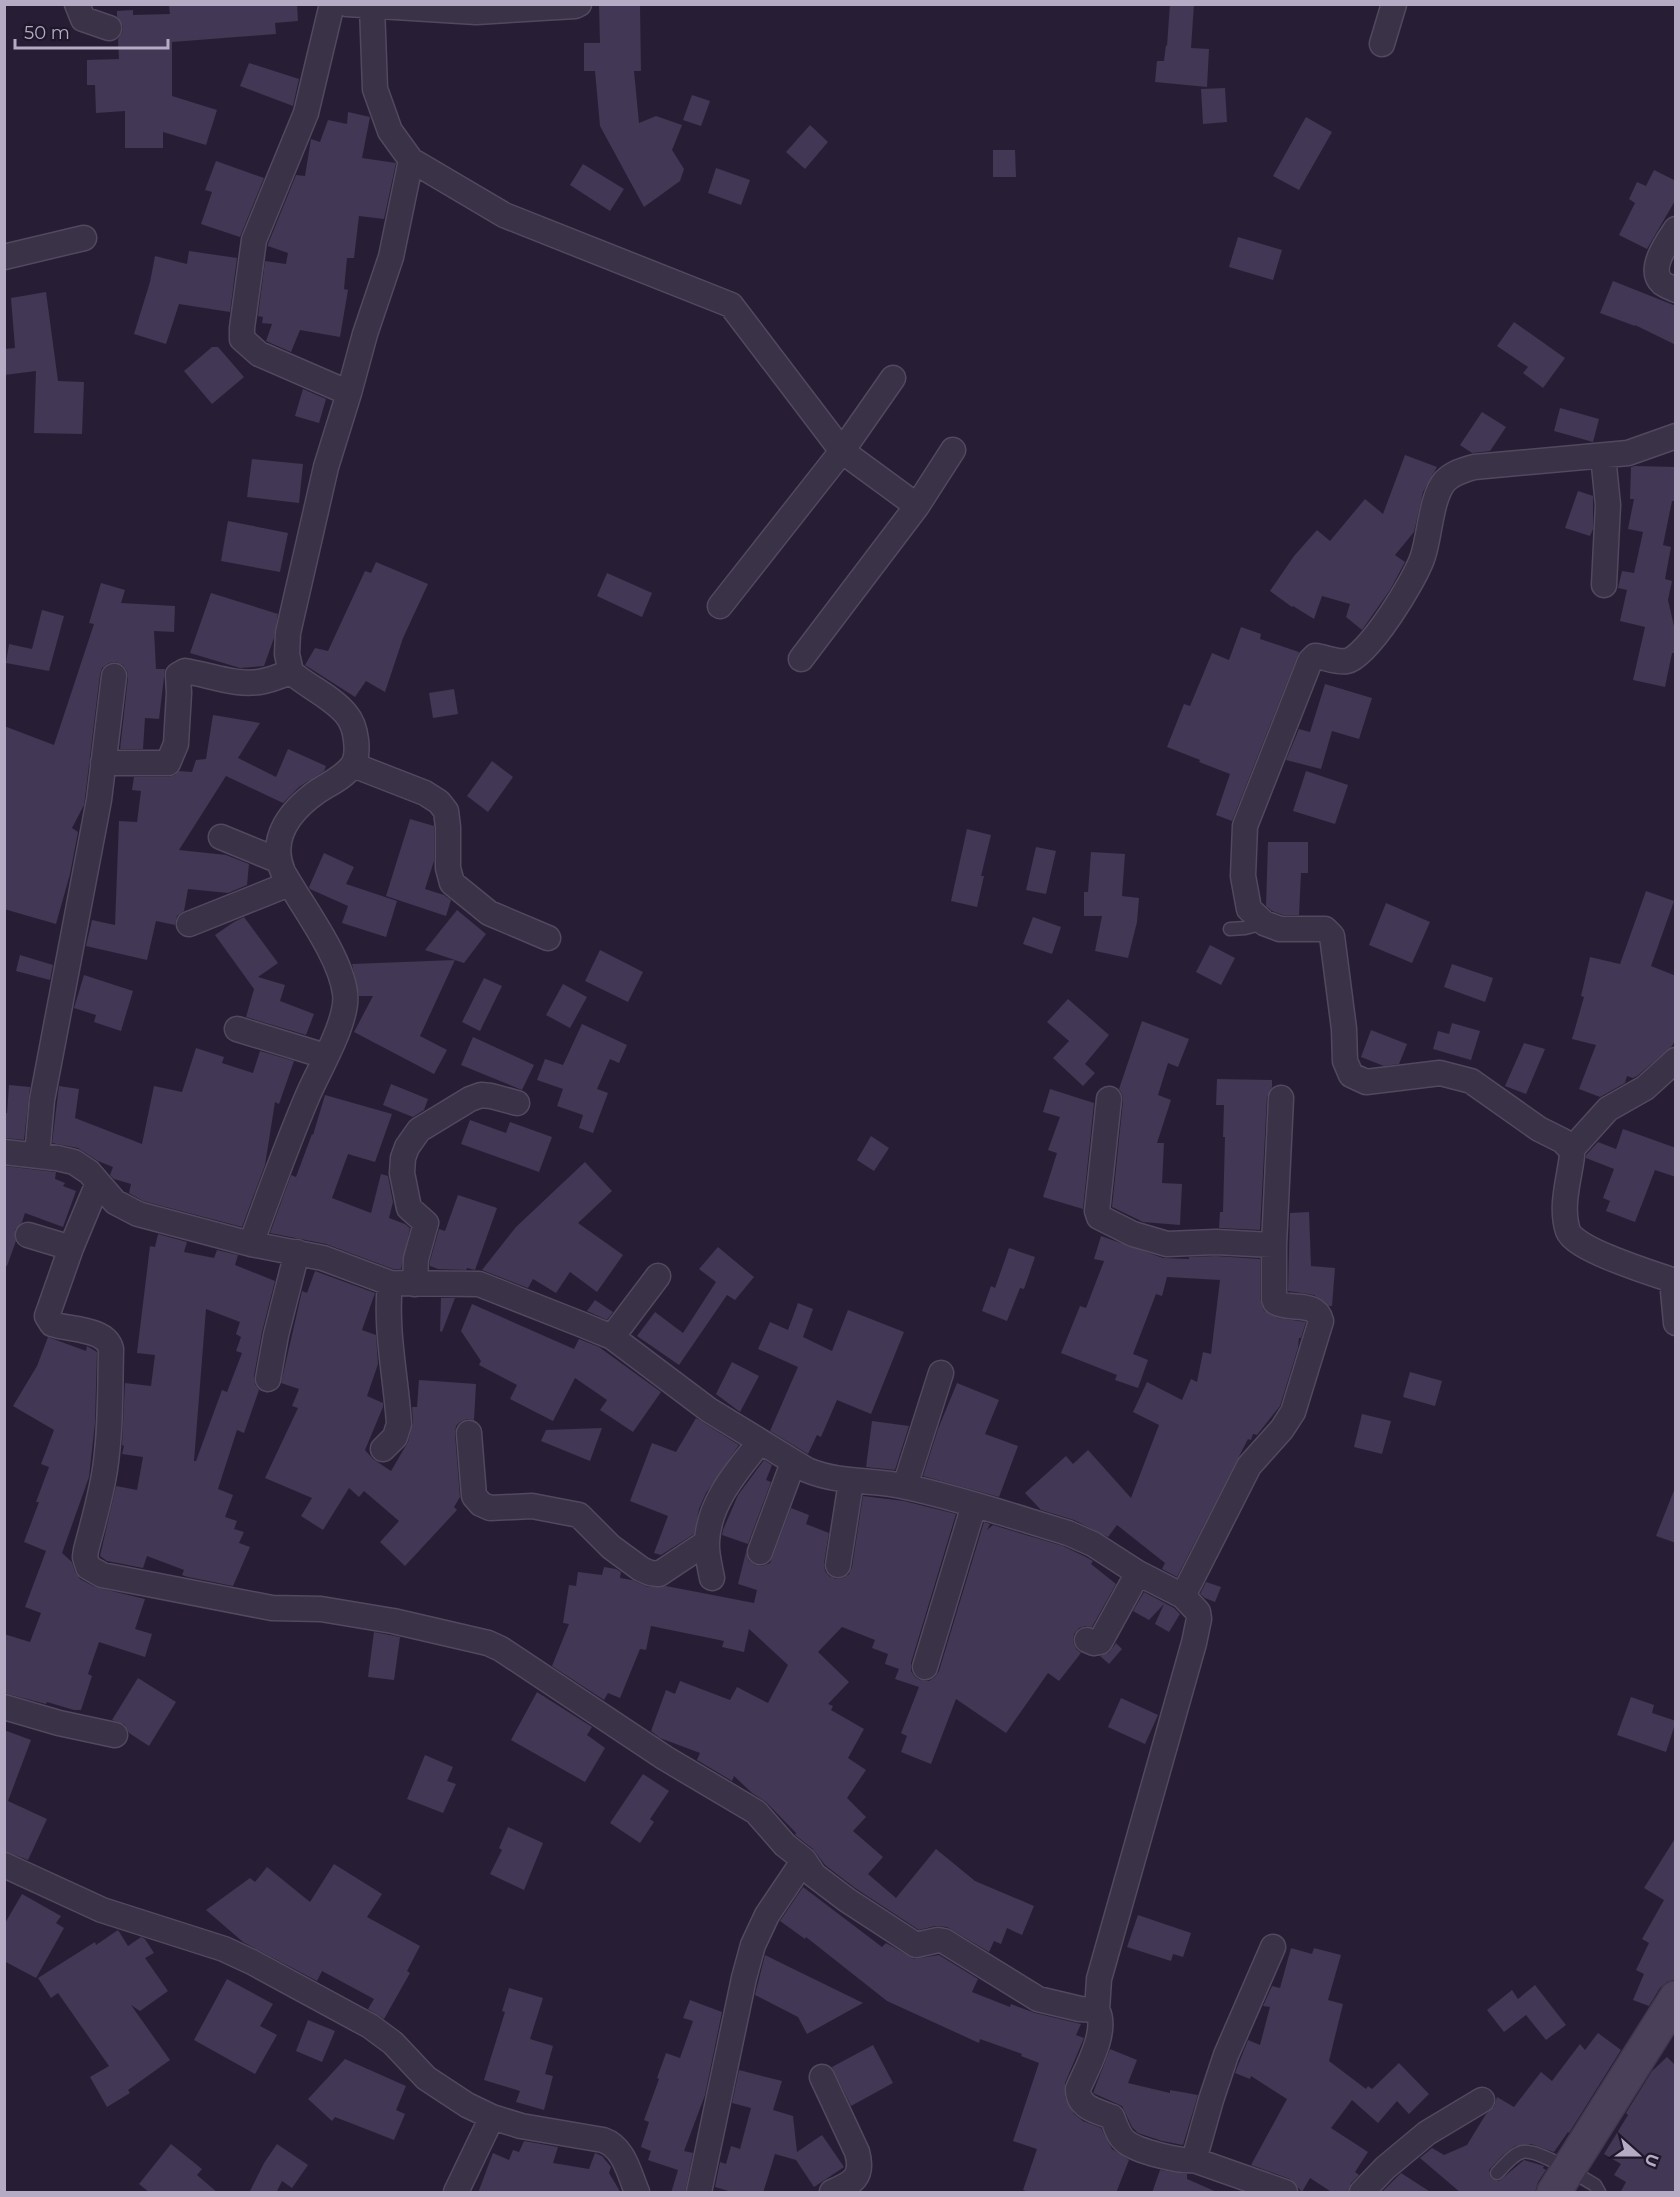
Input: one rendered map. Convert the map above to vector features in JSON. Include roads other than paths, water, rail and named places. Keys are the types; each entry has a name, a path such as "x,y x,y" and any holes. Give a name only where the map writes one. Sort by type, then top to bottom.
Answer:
{"street":[{"path":"77,4 83,19 109,28"},
{"path":"332,4 306,113 254,240 242,339 259,354 350,393"},
{"path":"347,4 476,12 579,4"},
{"path":"1382,44 1394,4"},
{"path":"372,6 375,88 390,130 411,160 504,215 731,305 842,451 917,506"},
{"path":"251,1244 267,1197 343,1014 346,994 329,949 277,860 280,838 290,818 316,793 353,765 356,758 355,736 347,714 291,672 287,654 288,633 326,467 350,393 365,334 391,257 411,160"},
{"path":"1676,228 1659,256 1657,267 1661,282 1676,290"},
{"path":"4,257 84,238"},
{"path":"720,606 842,451 893,378"},
{"path":"1676,435 1628,453 1474,467 1457,472 1444,482 1437,498 1423,558 1398,604 1363,652 1356,658 1344,662 1320,656 1312,658 1245,826 1243,876 1249,909 1264,923 1280,929 1320,928 1329,932 1337,966 1345,1061 1351,1075 1366,1082 1440,1073 1472,1081 1539,1129 1563,1142 1571,1150 1572,1156 1564,1212 1568,1232 1578,1243 1629,1265 1674,1275 1676,1323"},
{"path":"801,659 917,506 953,450"},
{"path":"1603,456 1608,505 1604,585"},
{"path":"103,763 168,763 176,744 178,675 185,671 232,681 249,682 263,681 291,672"},
{"path":"37,1155 44,1089 97,811 114,676"},
{"path":"353,765 425,794 439,802 446,811 448,868 452,883 489,913 548,938"},
{"path":"221,837 277,860"},
{"path":"189,924 290,884"},
{"path":"237,1029 326,1056"},
{"path":"1571,1150 1608,1109 1645,1088 1676,1060"},
{"path":"415,1284 416,1259 426,1223 409,1208 402,1173 403,1158 407,1147 418,1130 470,1099 481,1095 516,1103"},
{"path":"1182,1596 1249,1466 1282,1429 1293,1412 1322,1321 1318,1311 1314,1309 1281,1305 1275,1302 1274,1245 1281,1098"},
{"path":"1109,1099 1097,1211 1099,1217 1126,1231 1167,1244 1216,1242 1274,1245"},
{"path":"4,1152 74,1162 89,1172 116,1202 130,1211 251,1244 323,1258 390,1283 479,1284 612,1337 685,1393 759,1443 820,1476 851,1482 905,1486 974,1504 1081,1538 1137,1573 1182,1596 1198,1612 1196,1635 1090,2010"},
{"path":"98,1183 70,1248 48,1310 48,1321 57,1326 103,1336 111,1349 106,1457 86,1550 85,1557 88,1567 102,1575 261,1606 321,1609 372,1617 488,1643 514,1656 665,1758 756,1812 785,1845 804,1860 814,1875 916,1945 938,1940 944,1941 1038,1999 1090,2010 1100,2015 1098,2044 1078,2089 1079,2100 1083,2105 1112,2117 1118,2132 1128,2144 1174,2160 1194,2160 1285,2193"},
{"path":"28,1235 70,1248"},
{"path":"268,1379 276,1335 297,1252"},
{"path":"612,1337 658,1276"},
{"path":"383,1449 395,1437 399,1424 388,1323 390,1283"},
{"path":"905,1486 942,1373"},
{"path":"469,1433 474,1496 484,1506 532,1506 579,1515 611,1547 645,1572 654,1574 659,1574 707,1542"},
{"path":"712,1578 707,1542 711,1522 722,1493 731,1478 759,1443"},
{"path":"760,1552 794,1463"},
{"path":"838,1565 851,1482"},
{"path":"924,1667 974,1504"},
{"path":"1087,1640 1094,1643 1100,1642 1137,1573"},
{"path":"4,1707 59,1723 115,1735"},
{"path":"699,2193 753,1945 766,1915 804,1860"},
{"path":"4,1865 92,1907 224,1949 263,1967 382,2033 426,2078 467,2105 492,2117 520,2126 603,2140 614,2145 621,2153 637,2193"},
{"path":"1194,2160 1210,2100 1226,2055 1274,1947"},
{"path":"1561,2182 1676,1998"},
{"path":"822,2077 860,2161 860,2169 852,2182 832,2193"},
{"path":"1362,2193 1385,2168 1427,2133 1482,2100"},
{"path":"456,2193 492,2117"}],"lane":[{"path":"1230,929 1264,923"},
{"path":"1497,2173 1516,2155 1528,2152 1542,2156 1561,2182 1595,2186 1599,2193"}]}
